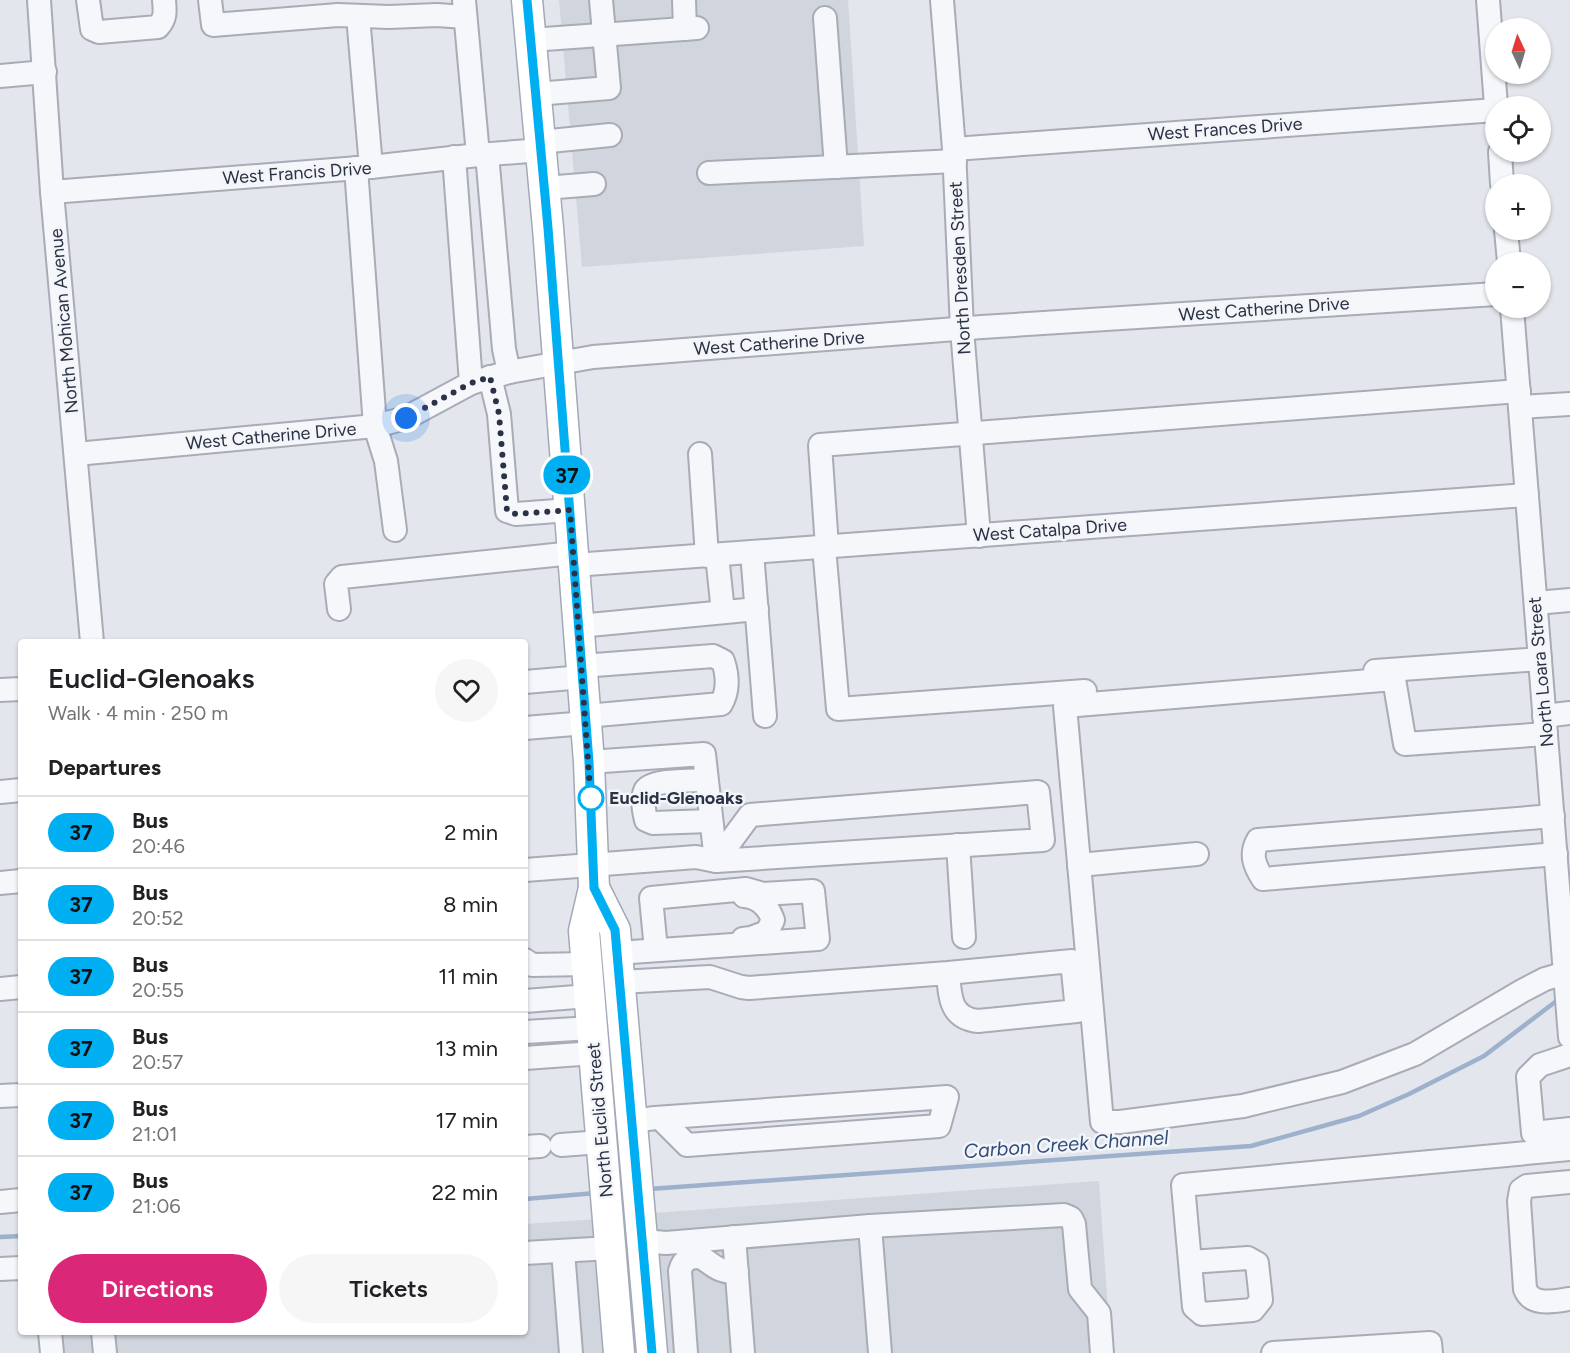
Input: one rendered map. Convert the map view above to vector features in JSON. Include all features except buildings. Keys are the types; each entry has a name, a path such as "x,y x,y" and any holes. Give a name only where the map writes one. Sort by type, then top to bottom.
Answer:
{"main road":[{"name":"North Euclid Street","path":"527,0 545,188 589,762 593,876 584,931 598,1108 615,1157 629,1221 651,1353"},
{"name":"North Euclid Street","path":"593,876 615,930 620,982 646,1119 615,1157"},
{"name":"North Euclid Street","path":"619,1353 610,1248 629,1221"},
{"path":"610,1248 620,1248 625,1251 635,1331 651,1353"}],"street":[{"name":"North Mohican Avenue","path":"39,0 52,192 92,639"},
{"path":"88,0 92,29 99,32 158,27 164,21 164,0"},
{"path":"210,0 213,26 344,10 437,15 464,9 483,154 504,349 490,378"},
{"path":"536,94 609,88 601,0"},
{"path":"531,40 691,28 684,0"},
{"name":"North Dresden Street","path":"942,0 954,155 962,329 979,536"},
{"path":"1488,0 1495,96"},
{"path":"344,10 364,168 375,426 386,460 395,530"},
{"path":"825,18 836,167"},
{"path":"0,76 45,72"},
{"name":"West Frances Drive","path":"709,173 836,167 1485,109"},
{"name":"West Francis Drive","path":"52,192 364,168 483,154 610,135"},
{"path":"454,157 490,378 499,414 507,511 516,514 570,510"},
{"path":"545,188 594,184"},
{"name":"West Catherine Drive","path":"76,454 375,426 406,418 490,378 593,357 962,329 1485,295"},
{"name":"North Loara Street","path":"1513,318 1569,1028"},
{"path":"1540,659 838,709 825,547 820,446 1520,399 1570,404"},
{"path":"700,454 712,555 723,612"},
{"name":"West Catalpa Drive","path":"339,609 336,584 342,577 573,559 712,555 1527,495"},
{"path":"752,552 765,716"},
{"path":"1536,603 1570,600"},
{"path":"579,626 757,609"},
{"path":"528,681 582,672 713,656 723,661 726,671 726,694 721,704 528,728"},
{"path":"1566,976 1545,979 1522,990 1415,1054 1342,1082 1243,1106 1120,1122 1102,1122 1065,706 1394,680 1405,744 1545,725 1570,713"},
{"path":"0,690 18,689"},
{"path":"589,762 704,754 710,821 740,893 752,902 756,917 748,933 738,939 697,942 694,948"},
{"path":"706,780 669,782 649,786 644,791 644,811 646,820 653,823 710,821"},
{"path":"0,792 18,790"},
{"path":"528,870 593,876 663,860 696,857 725,860 1043,840 1038,792 750,815 725,860"},
{"path":"1552,816 1258,840 1252,850 1255,867 1263,879 1556,854"},
{"path":"958,845 964,937"},
{"path":"1079,864 1197,854"},
{"path":"656,950 663,860"},
{"path":"0,883 18,881"},
{"path":"617,953 818,939 813,891 763,894 746,889 740,893 659,900"},
{"path":"620,982 710,977 749,988 1072,961 1077,1011 978,1021 968,1020 957,1012 948,973"},
{"path":"528,962 532,965 587,964"},
{"path":"0,989 18,987"},
{"path":"528,1001 589,996"},
{"path":"528,1032 593,1040"},
{"path":"528,1057 593,1040"},
{"path":"1570,1055 1540,1065 1528,1077 1533,1133 1570,1129"},
{"path":"0,1096 18,1095"},
{"path":"947,1097 939,1126 687,1145 646,1119 947,1097"},
{"path":"542,1146 615,1157"},
{"path":"1190,1262 1183,1185 1570,1149"},
{"path":"1570,1182 1527,1186 1521,1190 1519,1201 1528,1296 1544,1301 1570,1299"},
{"path":"0,1202 18,1200"},
{"path":"629,1221 666,1243 870,1226 1064,1215 1071,1218 1074,1224 1080,1289 1099,1313 1102,1353"},
{"path":"870,1226 880,1353"},
{"path":"734,1237 743,1353"},
{"path":"528,1254 610,1248"},
{"path":"563,1251 571,1353"},
{"path":"686,1353 680,1271 682,1263 687,1258 701,1257 724,1273 737,1272"},
{"path":"0,1269 18,1268"},
{"path":"50,1335 52,1353"},
{"path":"103,1335 105,1353"},
{"path":"1273,1353 1387,1349 1430,1343 1431,1353"}],"shaded area":[{"path":"559,0 848,0 864,246 582,267"},
{"path":"1099,1181 1111,1353 665,1353 653,1213"},
{"path":"598,1219 607,1353 61,1353 59,1335 528,1335 528,1224"}],"waterway":[{"name":"Carbon Creek Channel","path":"649,1189 1251,1146 1359,1116 1409,1094 1484,1056 1559,999"},
{"name":"Carbon Creek Channel","path":"528,1199 596,1193"},
{"name":"Carbon Creek Channel","path":"0,1237 18,1236"}],"bus line":[{"name":"37","path":"527,0 542,150 589,762 594,888 615,930 652,1353"}],"place":[{"name":"Euclid-Glenoaks","path":"591,798"}],"route":[{"path":"406,418 471,383 490,377 499,414 507,511 516,514 570,510 591,803 591,798"}]}
